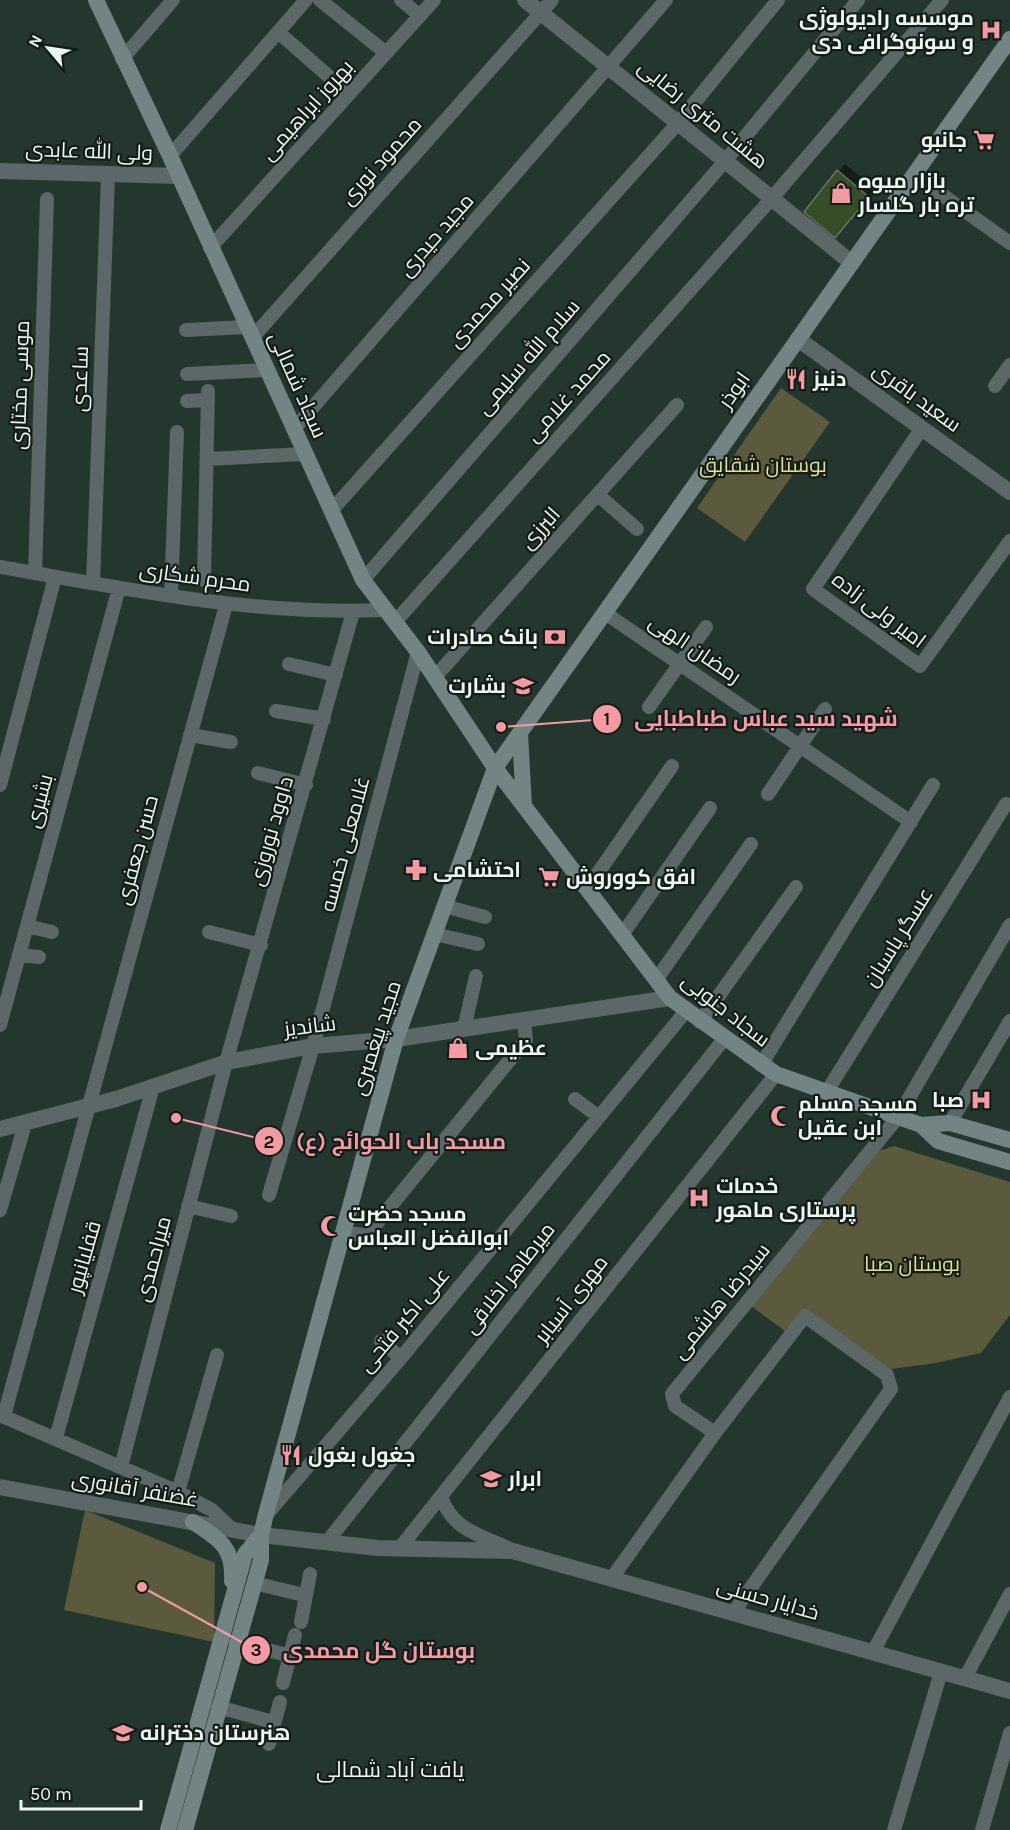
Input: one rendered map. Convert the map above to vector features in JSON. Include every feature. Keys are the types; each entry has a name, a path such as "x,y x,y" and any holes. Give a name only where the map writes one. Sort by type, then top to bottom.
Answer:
{"main road":[{"name":"سجاد شمالی","path":"96,0 170,156 177,176 363,580 418,652 495,768"},
{"name":"ابوذر","path":"495,768 1010,39"},
{"path":"520,733 524,806"},
{"name":"سجاد جنوبی","path":"495,768 670,998 700,1022 776,1074 921,1125"},
{"name":"مجید پیغمبری","path":"186,1830 236,1642 261,1560 261,1535 266,1514 396,1039 495,768"},
{"path":"921,1125 950,1123 1010,1140"},
{"path":"921,1125 938,1141 1010,1162"},
{"path":"193,1522 222,1541 231,1558 231,1600"},
{"name":"مجید پیغمبری","path":"168,1830 245,1554 261,1535"}],"street":[{"path":"122,59 173,0"},
{"path":"170,156 306,0"},
{"path":"320,0 386,54"},
{"path":"401,0 420,16"},
{"name":"بهروز ابراهیمی","path":"210,248 434,0"},
{"name":"هشت متری رضایی","path":"525,0 547,6 609,68 852,263"},
{"name":"مجید حیدری","path":"294,429 666,0"},
{"name":"نصیر محمدی","path":"331,511 678,123 778,0"},
{"name":"سلام الله سلیمی","path":"363,580 725,161 858,0"},
{"name":"محمد غلامی","path":"391,616 772,198 942,0"},
{"name":"محمود نوری","path":"250,332 547,6"},
{"path":"278,32 350,94"},
{"name":"ولی الله عابدی","path":"0,171 108,176 177,176"},
{"path":"914,175 1010,243"},
{"name":"ساعدی","path":"93,583 108,176"},
{"name":"موسی مختاری","path":"35,573 47,199"},
{"path":"186,330 250,332"},
{"name":"سعید باقری","path":"798,339 1010,492"},
{"path":"995,386 1010,365"},
{"path":"187,374 267,370"},
{"path":"187,401 208,395 204,580"},
{"name":"البرزی","path":"435,677 677,405"},
{"name":"امیر ولی زاده","path":"922,428 813,590 920,666 1010,541"},
{"path":"171,596 177,432"},
{"path":"207,459 305,454"},
{"path":"598,495 637,529"},
{"name":"محرم شکاری","path":"0,567 226,605 391,616"},
{"path":"0,785 56,577"},
{"name":"بشیری","path":"0,1025 119,588"},
{"name":"حسن جعفری","path":"2,1415 226,605"},
{"name":"داوود نوروزی","path":"227,1062 353,612"},
{"name":"رمضان الهی","path":"605,613 911,822"},
{"path":"650,707 706,627"},
{"name":"غلامعلی خمسه","path":"269,1195 312,1046 418,652"},
{"path":"289,664 336,675"},
{"path":"768,794 825,709"},
{"path":"276,711 324,719"},
{"path":"190,735 231,742"},
{"path":"587,889 672,766"},
{"path":"258,773 306,785"},
{"path":"761,1065 933,785"},
{"name":"عسگر پاسبان","path":"826,1093 1006,804"},
{"path":"622,935 710,808"},
{"path":"656,980 751,844"},
{"path":"700,1022 796,887"},
{"path":"444,906 485,917"},
{"name":"سیدرضا هاشمی","path":"715,1433 672,1401 672,1394 898,1117 1010,925"},
{"path":"27,926 52,932"},
{"path":"209,932 261,945"},
{"path":"434,934 478,944"},
{"path":"18,955 39,957"},
{"path":"464,1029 476,976"},
{"name":"شاندیز","path":"0,1129 89,1107 227,1062 312,1046 396,1039 670,998"},
{"name":"علی اکبر فتحی","path":"266,1514 401,1358 686,1011"},
{"path":"343,1233 367,1235 526,1040 524,1020"},
{"path":"950,1123 1010,1021"},
{"name":"میرطاهر اخلاقی","path":"327,1542 724,1039"},
{"name":"میراحمدی","path":"121,1467 227,1062"},
{"name":"مهری آسیابر","path":"399,1549 776,1074"},
{"name":"قفلیانپور","path":"56,1438 153,1087"},
{"path":"574,1099 599,1117"},
{"path":"0,1210 25,1124"},
{"path":"188,1206 231,1216"},
{"path":"612,1578 715,1433 805,1316 887,1375 891,1389 733,1613"},
{"path":"381,1341 401,1358"},
{"path":"177,1492 217,1355"},
{"path":"873,1652 1010,1397"},
{"path":"2,1415 177,1492 212,1510 232,1529"},
{"name":"غضنفر آقانوری","path":"0,1486 261,1535"},
{"name":"خدایار حسنی","path":"441,1496 446,1511 453,1521 513,1551 1010,1691"},
{"name":"خدایار حسنی","path":"261,1535 399,1549 513,1551"},
{"path":"283,1683 310,1574"},
{"path":"254,1583 304,1595"},
{"path":"965,1678 1010,1594"},
{"path":"236,1642 291,1656"},
{"path":"894,1830 942,1672"},
{"path":"269,1744 280,1702"},
{"path":"218,1707 273,1722"},
{"path":"982,1830 1010,1733"}],"green space":[{"name":"بوستان شقایق","path":"781,388 830,422 745,542 697,508"},
{"name":"بوستان صبا","path":"894,1146 1010,1182 1010,1315 981,1353 936,1363 891,1369 812,1316 793,1337 751,1306 879,1151"},
{"path":"85,1510 215,1563 214,1642 64,1610"}],"building":[{"path":"837,170 869,197 835,238 804,212"}],"place":[{"name":"موسسه رادیولوژی و سونوگرافی دی","path":"991,30"},
{"name":"جانبو","path":"984,140"},
{"name":"بازار میوه تره بار گلسار","path":"841,193"},
{"name":"دنیز","path":"796,379"},
{"name":"بانک صادرات","path":"555,637"},
{"name":"بشارت","path":"523,686"},
{"name":"شهید سید عباس طباطبایی","path":"501,727"},
{"name":"احتشامی","path":"416,870"},
{"name":"افق کووروش","path":"549,877"},
{"name":"عظیمی","path":"458,1048"},
{"name":"صبا","path":"981,1100"},
{"name":"مسجد مسلم ابن عقیل","path":"781,1116"},
{"name":"مسجد باب الحوائج (ع)","path":"176,1118"},
{"name":"خدمات پرستاری ماهور","path":"699,1198"},
{"name":"مسجد حضرت ابوالفضل العباس","path":"331,1226"},
{"name":"جغول بغول","path":"291,1455"},
{"name":"ابرار","path":"491,1479"},
{"name":"بوستان گل محمدی","path":"142,1587"},
{"name":"هنرستان دخترانه","path":"123,1733"}],"district":[{"name":"یافت آباد شمالی","path":"390,1770"}]}
